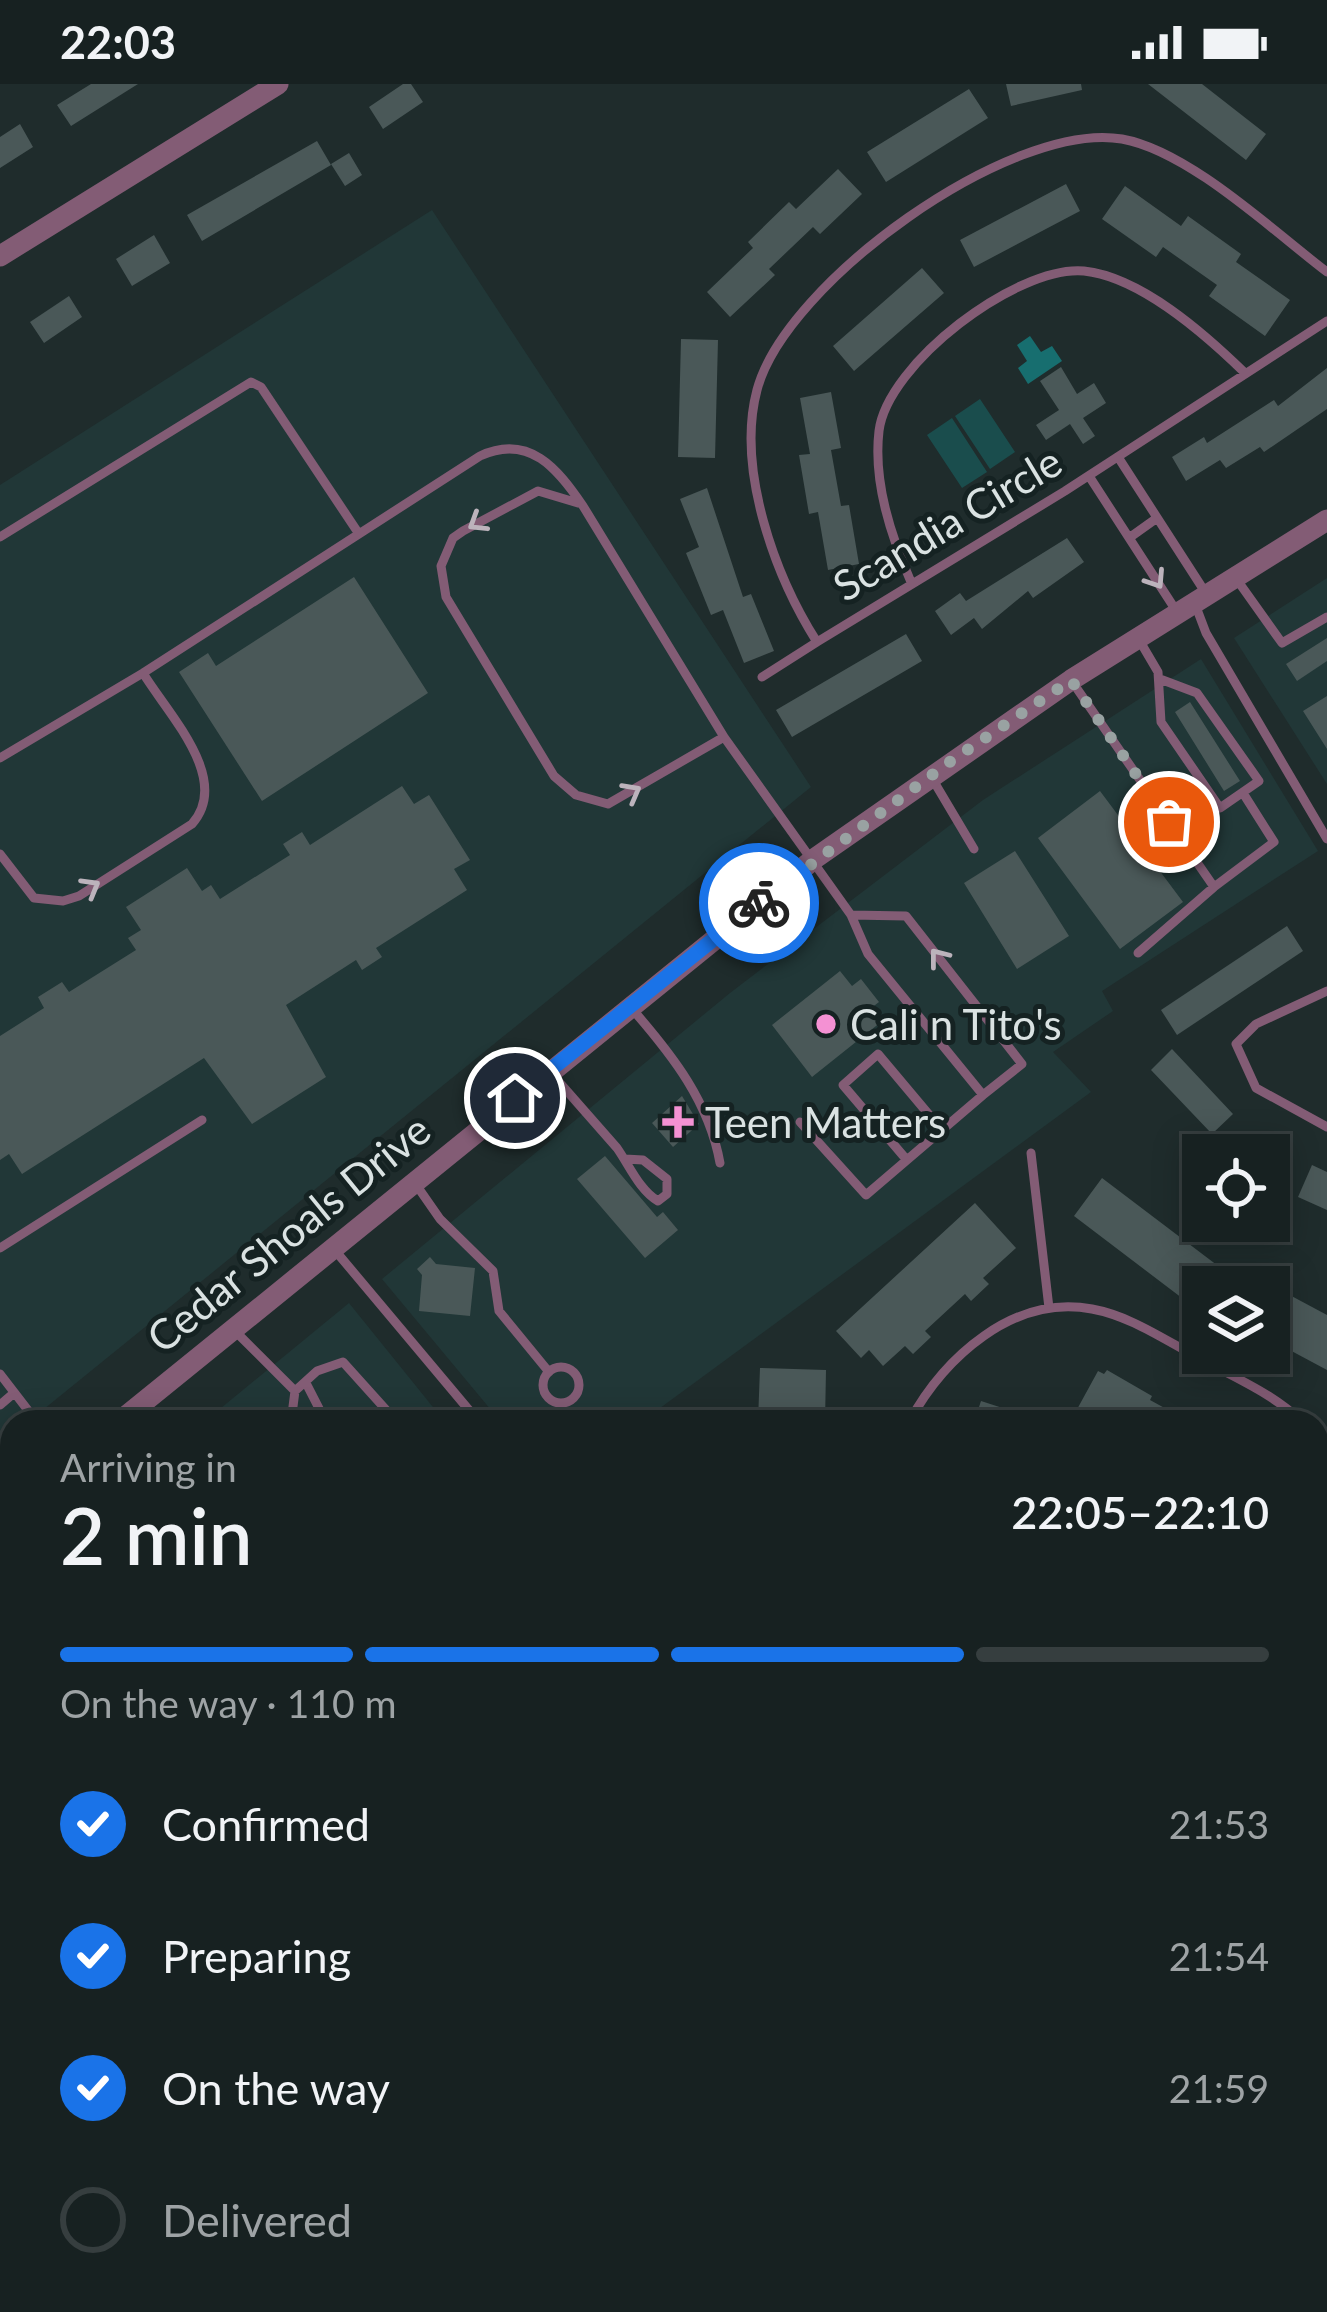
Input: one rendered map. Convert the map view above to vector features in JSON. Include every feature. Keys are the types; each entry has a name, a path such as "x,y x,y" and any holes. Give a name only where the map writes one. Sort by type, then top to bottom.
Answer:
{"street":[{"path":"0,256 278,84"},
{"name":"Cedar Shoals Drive","path":"134,1410 814,859 1071,680 1327,520"}],"lane":[{"name":"Scandia Circle","path":"1327,272 1159,151 1091,136 1058,140 944,196 857,256 806,307 771,357 756,392 751,434 763,513 801,617 817,642 1089,476 1327,321"},
{"path":"911,582 885,509 878,443 884,409 932,349 1002,296 1067,271 1102,275 1145,296 1245,373"},
{"path":"0,537 250,382 261,387 357,531"},
{"path":"0,758 143,673 357,531 495,449 526,450 545,458 583,506 724,737 851,915 868,953 983,1095"},
{"path":"1118,457 1157,518 1205,633 1327,839"},
{"path":"1089,476 1129,538 1193,603"},
{"path":"583,506 553,493 520,496 453,538 441,566 446,597 554,776 576,795 608,804 724,737"},
{"path":"1129,538 1157,518"},
{"path":"1235,577 1282,643 1327,616"},
{"path":"1138,638 1160,680 1161,722 1220,808 1258,781 1197,693 1160,680"},
{"path":"762,677 817,642"},
{"path":"0,854 34,898 63,901 155,848 202,812 208,797 204,772 143,673"},
{"path":"1071,680 1214,887"},
{"path":"930,776 974,849"},
{"path":"1138,953 1274,842 1243,794"},
{"path":"800,1122 866,1195 1022,1064 906,916 851,915"},
{"path":"1327,991 1256,1024 1236,1044 1256,1088 1327,1126"},
{"path":"629,1006 674,1057 713,1124 720,1163"},
{"path":"906,1159 843,1084 878,1054 941,1130"},
{"path":"549,1070 625,1159 650,1197 658,1201 667,1194 667,1180 651,1165 625,1159"},
{"path":"0,1248 202,1120"},
{"path":"1031,1153 1048,1308"},
{"path":"413,1182 440,1219 493,1271 499,1311 549,1372"},
{"path":"333,1247 469,1410"},
{"path":"917,1410 942,1373 973,1344 1025,1313 1048,1308 1094,1309 1124,1318 1286,1410"},
{"path":"233,1328 295,1391"},
{"path":"295,1391 317,1371 343,1362 386,1410"},
{"path":"562,1367 573,1371 579,1388 574,1398 557,1403 547,1396 543,1385 549,1372 562,1367"},
{"path":"0,1374 27,1410"},
{"path":"308,1384 324,1410"},
{"path":"293,1410 295,1391"},
{"path":"0,1405 14,1393"}],"shaded area":[{"path":"432,210 811,787 43,1410 0,1410 0,485"},
{"path":"1030,336 1041,352 1052,346 1062,361 1028,384 1018,368 1027,361 1017,345"},
{"path":"980,399 1015,452 990,469 955,416"},
{"path":"952,418 987,472 962,488 927,435"},
{"path":"1327,578 1327,784 1234,638"},
{"path":"1201,659 1318,851 1102,991 1113,1011 1053,1052 1091,1092 657,1410 491,1410 382,1279 730,993 983,800"},
{"path":"349,1303 435,1410 219,1410"}],"building":[{"path":"91,84 138,84 71,126 57,105"},
{"path":"403,84 411,84 423,102 383,129 369,107"},
{"path":"1006,84 1081,84 1082,90 1011,106"},
{"path":"1148,84 1202,84 1266,134 1246,160"},
{"path":"969,89 988,118 886,182 867,152"},
{"path":"20,124 33,147 0,168 0,137"},
{"path":"317,141 331,165 202,241 187,215"},
{"path":"349,153 362,175 345,186 331,164"},
{"path":"838,169 862,194 820,234 813,227 769,269 775,275 730,317 707,292 753,248 748,242 789,202 796,209"},
{"path":"1066,184 1080,211 974,267 960,240"},
{"path":"1125,186 1181,226 1188,216 1241,254 1236,262 1290,300 1265,336 1209,296 1217,285 1163,247 1156,257 1102,219"},
{"path":"154,235 170,263 132,286 116,259"},
{"path":"922,268 944,293 854,371 833,346"},
{"path":"69,296 82,317 44,343 30,322"},
{"path":"681,339 718,340 715,458 678,457"},
{"path":"1061,367 1077,394 1094,383 1106,403 1083,418 1095,436 1083,444 1070,424 1046,440 1036,425 1059,410 1040,381"},
{"path":"1327,368 1327,409 1264,452 1260,447 1226,468 1220,460 1186,481 1172,457 1204,437 1207,443 1274,400 1278,406"},
{"path":"831,392 841,448 831,450 841,506 849,505 859,564 828,570 818,512 809,514 799,455 810,454 800,398"},
{"path":"707,488 743,597 751,594 774,651 744,663 723,610 711,615 686,553 699,547 680,499"},
{"path":"1067,538 1084,562 1033,598 1028,591 982,629 974,618 951,635 935,611 960,593 966,601"},
{"path":"354,577 428,693 262,801 179,672 208,653 216,666"},
{"path":"906,634 922,661 792,737 776,710"},
{"path":"1327,638 1327,661 1297,681 1286,664"},
{"path":"1327,696 1327,749 1303,711"},
{"path":"1190,702 1240,781 1224,791 1175,712"},
{"path":"402,786 414,804 429,795 470,860 454,869 467,890 376,948 382,957 362,970 356,960 286,1005 326,1077 252,1124 204,1058 22,1174 9,1154 0,1160 0,1036 44,1008 38,997 62,982 69,992 136,950 128,938 141,930 126,907 187,868 202,891 211,885 220,899 290,855 283,844 302,832 310,845"},
{"path":"1100,791 1183,902 1120,949 1038,838"},
{"path":"1015,851 1069,936 1017,969 964,883"},
{"path":"1287,926 1303,951 1177,1035 1161,1010"},
{"name":"Cali n Tito's","path":"840,971 852,986 861,979 879,1002 870,1009 881,1022 812,1077 772,1025"},
{"path":"1172,1049 1233,1114 1212,1134 1151,1070"},
{"name":"Teen Matters","path":"682,1096 699,1124 673,1147 652,1123"},
{"path":"605,1156 657,1217 663,1212 678,1230 645,1258 577,1179"},
{"path":"1312,1165 1327,1172 1327,1210 1298,1197"},
{"path":"1102,1178 1218,1266 1182,1266 1182,1298 1074,1216"},
{"path":"975,1203 1016,1248 983,1278 989,1284 971,1301 965,1294 925,1331 931,1337 913,1354 905,1346 883,1366 869,1350 861,1358 836,1331"},
{"path":"430,1257 436,1264 475,1268 470,1316 419,1311 422,1275 417,1269"},
{"path":"1290,1295 1327,1315 1327,1370 1290,1350"},
{"path":"760,1368 826,1370 825,1410 758,1410"},
{"path":"1107,1370 1168,1410 1077,1410 1098,1371 1104,1374"},
{"path":"981,1401 1009,1410 978,1410"}],"way so far":[{"path":"759,903 948,763 1071,680 1169,822"}],"place":[{"name":"Cali n Tito's","path":"826,1024"},
{"name":"Teen Matters","path":"678,1122"}],"route":[{"path":"515,1098 759,903"}]}
